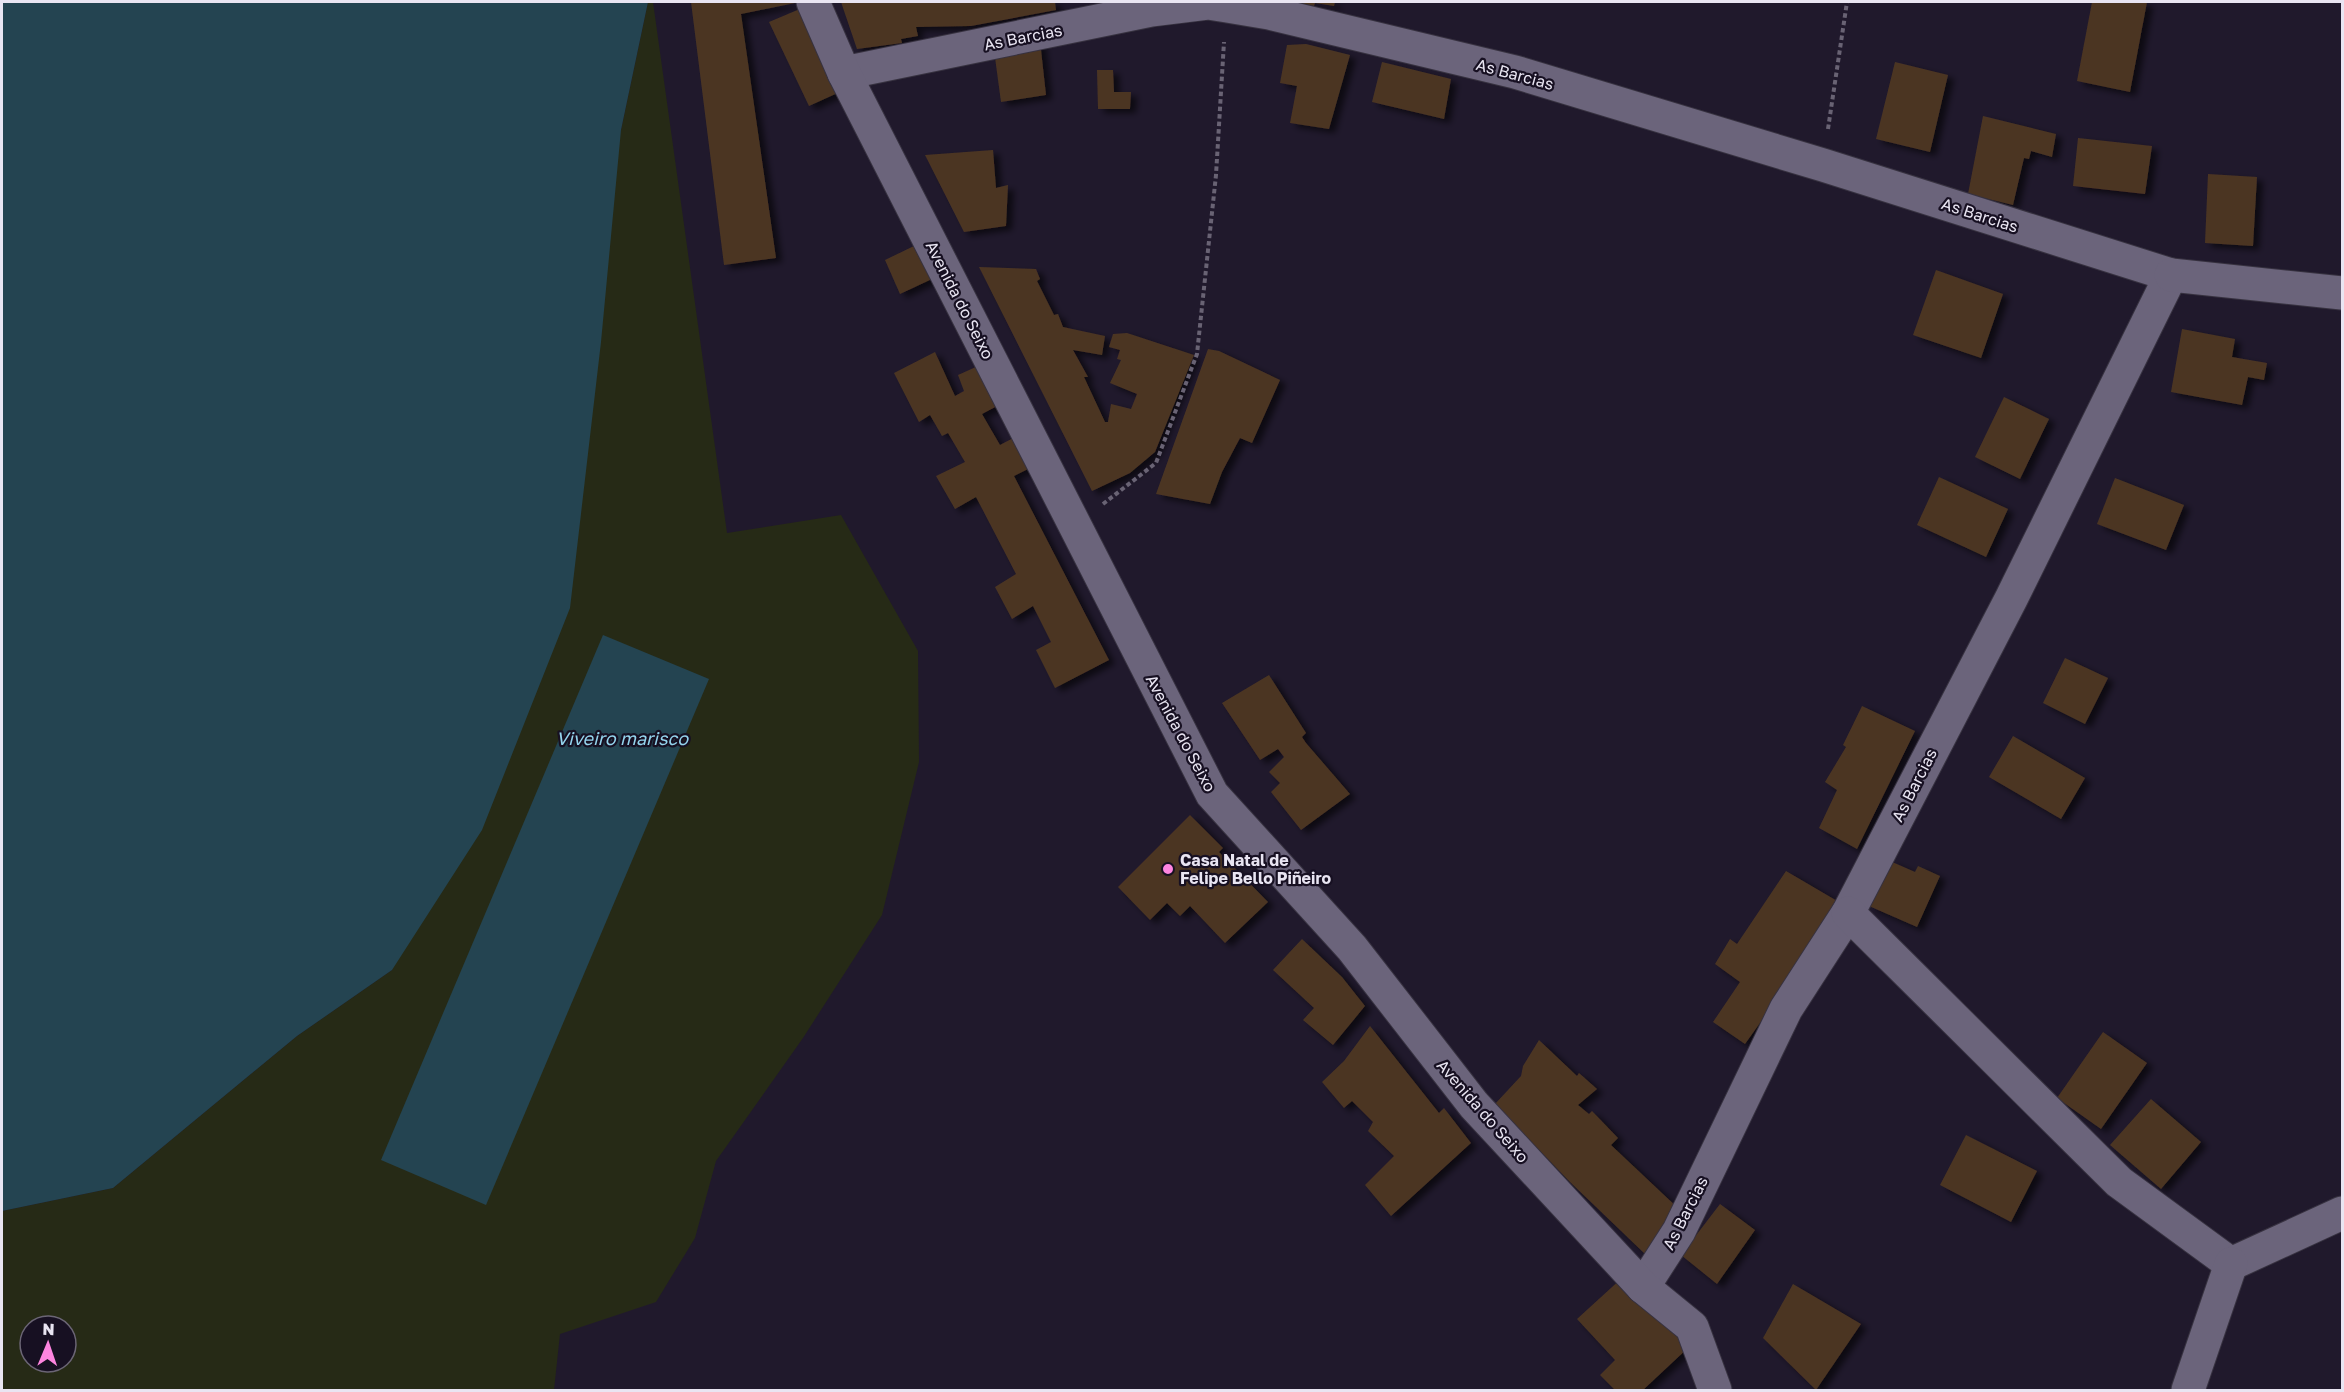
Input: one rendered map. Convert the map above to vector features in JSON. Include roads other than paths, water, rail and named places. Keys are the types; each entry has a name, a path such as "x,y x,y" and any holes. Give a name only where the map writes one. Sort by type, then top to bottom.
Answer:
{"street":[{"name":"Avenida do Seixo","path":"813,2 844,73 1212,794 1352,948 1474,1105 1643,1287 1692,1327 1715,1390"},
{"name":"As Barcias","path":"844,73 1150,10 1209,3 1269,13 1515,72 1823,165 2171,275 2343,293"},
{"name":"As Barcias","path":"1643,1287 1679,1231 1786,1009 1848,912 2011,599 2171,275"},
{"path":"1848,912 2119,1182 2231,1264"},
{"path":"2187,1390 2231,1264 2343,1213"}],"water":[{"path":"2,2 648,2 621,130 601,342 570,608 482,830 392,970 297,1036 113,1188 2,1211"},
{"name":"Viveiro marisco","path":"603,635 709,679 486,1205 381,1160"}],"place":[{"name":"Casa Natal de Felipe Bello Piñeiro","path":"1168,869"}]}
